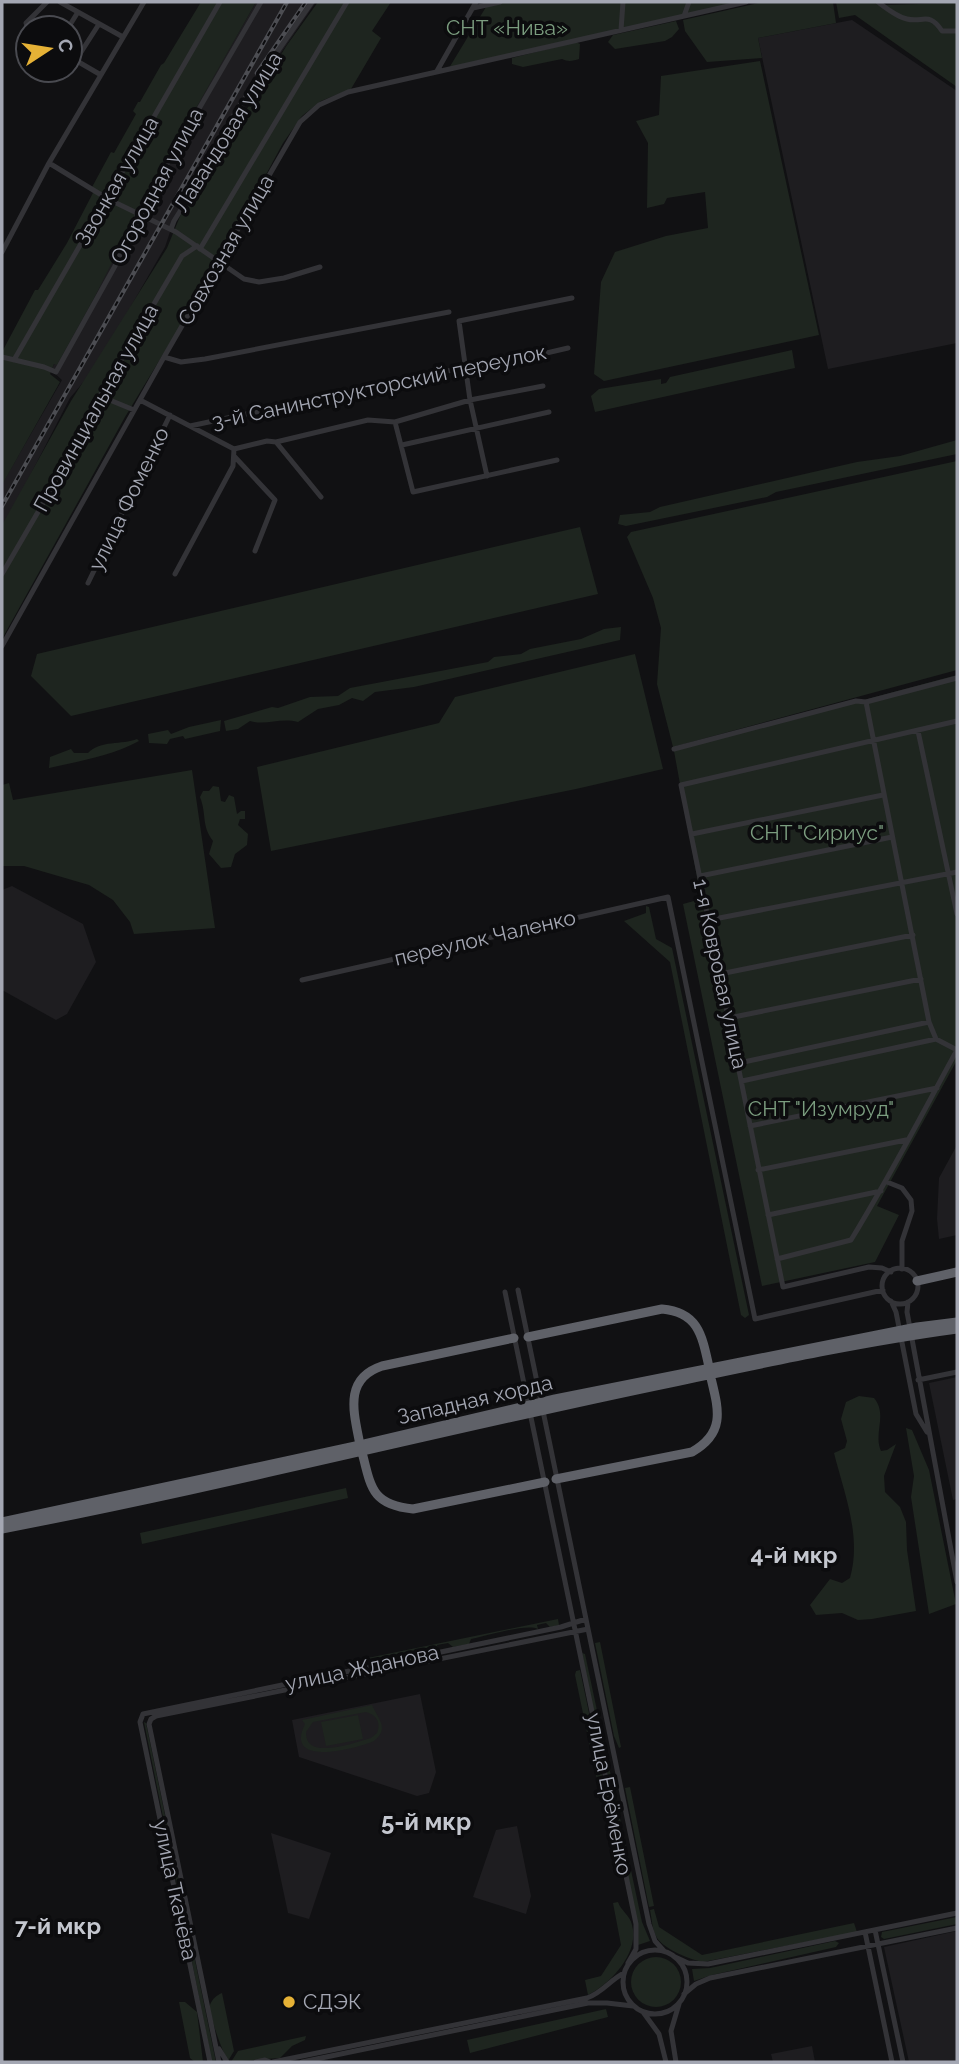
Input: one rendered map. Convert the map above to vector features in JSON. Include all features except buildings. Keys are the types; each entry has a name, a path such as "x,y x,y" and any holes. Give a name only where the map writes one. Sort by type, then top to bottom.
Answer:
{"highway":[{"path":"917,1281 957,1272"},
{"path":"528,1336 662,1309 676,1310 691,1319 698,1330 709,1371 718,1422 715,1432 701,1446 692,1452 556,1479"},
{"name":"Западная хорда","path":"2,1529 555,1403 957,1322"},
{"name":"Западная хорда","path":"918,1331 957,1329"},
{"path":"514,1338 382,1366 366,1374 354,1393 353,1407 361,1448 374,1492 388,1505 400,1508 413,1509 545,1482"},
{"name":"Западная хорда","path":"2,1522 361,1448"}],"street":[{"path":"60,2 68,4 123,37"},
{"path":"2,252 49,163 144,2"},
{"name":"Звонкая улица","path":"14,360 220,2"},
{"name":"Огородная улица","path":"14,360 56,372 115,266 139,212 261,2"},
{"name":"Лавандовая улица","path":"172,229 236,111 312,2"},
{"name":"Провинциальная улица","path":"2,574 56,481 100,396 182,256 198,247 347,2"},
{"path":"437,71 474,5 500,2"},
{"path":"621,30 623,2"},
{"path":"684,16 689,2"},
{"path":"437,71 746,2"},
{"path":"878,2 908,20 924,18 937,23 942,31 957,31"},
{"path":"84,44 99,24"},
{"path":"84,65 101,75"},
{"name":"Совхозная улица","path":"2,646 300,122 319,105 348,92 437,71"},
{"path":"49,163 108,199 172,229 244,279 259,282 320,267"},
{"path":"487,476 470,400 459,321 572,298"},
{"path":"164,357 181,362 205,359 449,312"},
{"name":"3-й Санинструкторский переулок","path":"190,426 466,367 474,370 568,348"},
{"path":"2,357 14,360"},
{"path":"140,400 234,449 368,420 395,422 470,400 543,386"},
{"path":"100,396 134,410"},
{"path":"402,445 548,412"},
{"name":"улица Фоменко","path":"89,583 170,415"},
{"path":"395,422 413,492 558,460"},
{"path":"276,442 321,497"},
{"path":"175,574 233,466 234,449"},
{"path":"234,456 275,500 255,551"},
{"path":"674,749 856,701 866,702 957,678"},
{"path":"777,1259 851,1240 887,1182 957,1050 936,1039 929,1023 866,702"},
{"path":"874,742 957,721"},
{"path":"918,731 957,914"},
{"name":"1-я Ковровая улица","path":"874,742 681,785 783,1287 869,1267 891,1272"},
{"path":"692,834 883,795"},
{"path":"700,876 892,836"},
{"path":"709,920 957,872"},
{"name":"переулок Чаленко","path":"302,980 668,897 755,1319 883,1290"},
{"path":"720,974 913,935"},
{"path":"729,1018 921,979"},
{"path":"739,1063 929,1023"},
{"path":"741,1081 936,1039"},
{"path":"751,1126 937,1088"},
{"path":"758,1170 907,1140"},
{"path":"887,1182 902,1188 911,1200 910,1220 902,1241 902,1269"},
{"path":"768,1215 881,1191"},
{"path":"891,1301 897,1304 908,1302 916,1295 917,1281 910,1272 902,1269 891,1272 885,1278 883,1290 896,1311 916,1414 929,1434"},
{"name":"улица Ерёменко","path":"517,1290 650,1930 664,1951"},
{"name":"улица Ерёменко","path":"505,1292 637,1930 636,1949 628,1963"},
{"path":"908,1302 907,1312 918,1380 957,1582"},
{"path":"918,1380 957,1372"},
{"name":"улица Жданова","path":"140,1720 145,1713 586,1619"},
{"name":"улица Жданова","path":"149,1724 156,1716 588,1629"},
{"path":"581,1655 587,1651 593,1652"},
{"path":"140,1720 145,1719 149,1724"},
{"name":"улица Ткачёва","path":"140,1720 210,2062"},
{"name":"улица Ткачёва","path":"149,1724 219,2062"},
{"path":"633,2006 623,1987 624,1973 634,1957 648,1950 664,1951 688,1963 709,1964 957,1913"},
{"path":"684,1994 696,1984 710,1978 957,1928"},
{"path":"875,1930 903,2062"},
{"path":"865,1932 892,2062"},
{"path":"837,1938 842,1944 840,1952"},
{"path":"675,1957 685,1970 687,1978 671,2031 676,2062"},
{"path":"256,2062 271,2062 587,1998 601,1992 614,1978 624,1973"},
{"path":"874,1976 879,1973 884,1975"},
{"path":"643,2012 659,2014 674,2008 680,2002"},
{"path":"302,2062 588,2003 633,2006 643,2012 659,2034 666,2062"},
{"path":"212,2030 227,2062"},
{"path":"204,2031 204,2062"}],"shaded area":[{"path":"256,2 316,2 224,136 173,223 165,247 96,367 70,398 2,530 2,484 62,380 51,370 135,214"},
{"path":"852,20 957,91 957,343 828,369 758,38"},
{"path":"12,886 83,924 96,962 67,1014 56,1020 2,990 2,890"},
{"path":"957,1145 957,1235 939,1239 939,1178"},
{"path":"957,1377 957,1499 953,1500 929,1383"},
{"path":"420,1694 436,1772 429,1793 417,1796 299,1757 292,1720"},
{"path":"517,1826 531,1896 526,1914 473,1897 496,1830"},
{"path":"271,1833 331,1853 309,1919 288,1913"},
{"path":"957,1931 957,2062 909,2062 884,1947"},
{"path":"812,2046 815,2062 773,2062 771,2054"}],"green space":[{"path":"201,2 256,2 139,209 57,365 54,364 50,374 60,382 2,485 2,352 35,290 38,290 67,243 94,191 91,189 136,114 133,111 138,102"},
{"path":"318,2 391,2 372,31 381,38 351,89 321,101 302,116 283,143 216,267 125,417 2,639 2,525 71,401 167,248 181,214 287,45"},
{"name":"СНТ «Нива»","path":"489,2 745,2 449,68"},
{"path":"763,2 833,2 836,23 758,38 762,58 707,62 685,31 683,20"},
{"path":"836,2 874,2 879,5 957,3 957,87 855,15 839,18"},
{"path":"676,21 679,29 665,41 615,49 608,42 613,35"},
{"path":"576,42 580,44 579,59 562,59 523,67 512,64 512,58"},
{"path":"760,61 819,335 604,381 594,374 601,282 615,252 666,236 708,228 705,192 667,198 664,204 647,208 648,143 636,121 659,115 661,76"},
{"path":"792,350 795,368 595,412 591,396 599,389 661,379 661,384 666,383 670,377"},
{"path":"957,440 957,454 776,492 767,497 626,526 618,524 620,515 650,512 660,507 857,462 900,456"},
{"path":"957,461 957,670 673,747 657,684 661,628 653,598 627,537 631,532"},
{"path":"580,527 598,594 71,716 31,676 37,654"},
{"path":"621,627 620,640 414,687 375,692 363,701 352,698 339,705 318,709 298,722 250,721 238,729 226,731 224,721 272,707 278,708 310,697 338,696 350,688 488,662 494,657 521,654 530,649 581,639 604,629"},
{"path":"635,654 663,769 271,851 257,767 439,723 455,697"},
{"name":"СНТ \"Изумруд\"","path":"957,675 957,1060 877,1206 899,1215 875,1262 762,1286 683,904 701,899 674,751"},
{"path":"221,720 220,731 185,739 183,736 170,739 167,744 149,743 148,734 168,730 171,734"},
{"path":"137,739 139,741 106,754 49,768 50,757 71,749 74,753 88,753 105,744"},
{"path":"192,770 215,928 134,934 130,922 113,900 89,885 24,866 2,866 2,785 9,783 13,800"},
{"path":"213,786 219,787 221,801 225,802 229,795 234,797 237,814 245,811 245,819 240,819 238,825 248,834 247,845 235,854 231,867 221,868 209,854 213,841 205,825 200,797 203,791 209,791"},
{"path":"646,906 649,907 656,939 672,948 749,1315 745,1318 741,1315 670,962 624,921 646,913"},
{"path":"859,1396 874,1398 878,1404 878,1438 881,1451 896,1444 884,1476 885,1492 900,1507 906,1522 907,1550 916,1611 858,1620 842,1613 816,1615 810,1605 830,1579 842,1583 850,1578 853,1531 834,1453 845,1448 847,1441 841,1419 846,1402"},
{"path":"906,1428 912,1430 929,1470 956,1604 929,1614 911,1497 914,1476"},
{"path":"346,1488 348,1498 142,1544 140,1533"},
{"path":"558,1619 559,1625 550,1627 546,1623 537,1625 538,1629 506,1631 471,1639 469,1644 453,1647 448,1643 437,1645 438,1650 433,1647 367,1660 364,1665 359,1666 358,1660"},
{"path":"600,1642 621,1747 619,1748 614,1736 595,1643"},
{"path":"582,1653 585,1654 642,1922 650,1941 638,1945"},
{"path":"580,1670 605,1789 599,1790 575,1675 576,1671"},
{"path":"372,1705 382,1728 374,1741 353,1748 312,1751 304,1746 301,1738 305,1724 302,1720","holes":["370,1713 379,1726 377,1733 371,1738 331,1748 313,1746 308,1741 306,1732 313,1722"]},
{"path":"358,1715 363,1739 326,1746 321,1722"},
{"path":"144,1722 146,1723 216,2062 212,2062"},
{"path":"630,1787 654,1906 649,1907 625,1788"},
{"path":"618,1902 631,1922 632,1946 614,1975 588,1995 585,1980 601,1976 621,1945 613,1903"},
{"path":"654,1909 659,1927 702,1955 854,1923 857,1932 703,1962 678,1953 660,1942 652,1924 650,1910"},
{"path":"957,1917 957,1924 884,1939 881,1937 882,1932"},
{"path":"835,1941 839,1943 836,1947 694,1981 692,1969 710,1968"},
{"path":"656,1957 673,1965 681,1982 673,1999 656,2007 639,1999 631,1982 639,1965"},
{"path":"222,1993 234,2051 228,2061 216,2033 210,2009 212,2001"},
{"path":"179,2002 185,2002 197,2012 203,2062 195,2062 190,2058"},
{"path":"606,2009 608,2017 470,2053 467,2040"},
{"path":"306,2036 305,2040 292,2046 280,2058 231,2062 238,2051"}],"railway":[{"path":"2,506 287,2"},
{"path":"257,73 306,2"}],"place":[{"name":"СДЭК","path":"289,2002"}],"district":[{"name":"4-й мкр","path":"794,1555"},
{"name":"5-й мкр","path":"426,1822"},
{"name":"7-й мкр","path":"58,1926"}],"park label":[{"name":"СНТ \"Сириус\"","path":"817,833"}]}
